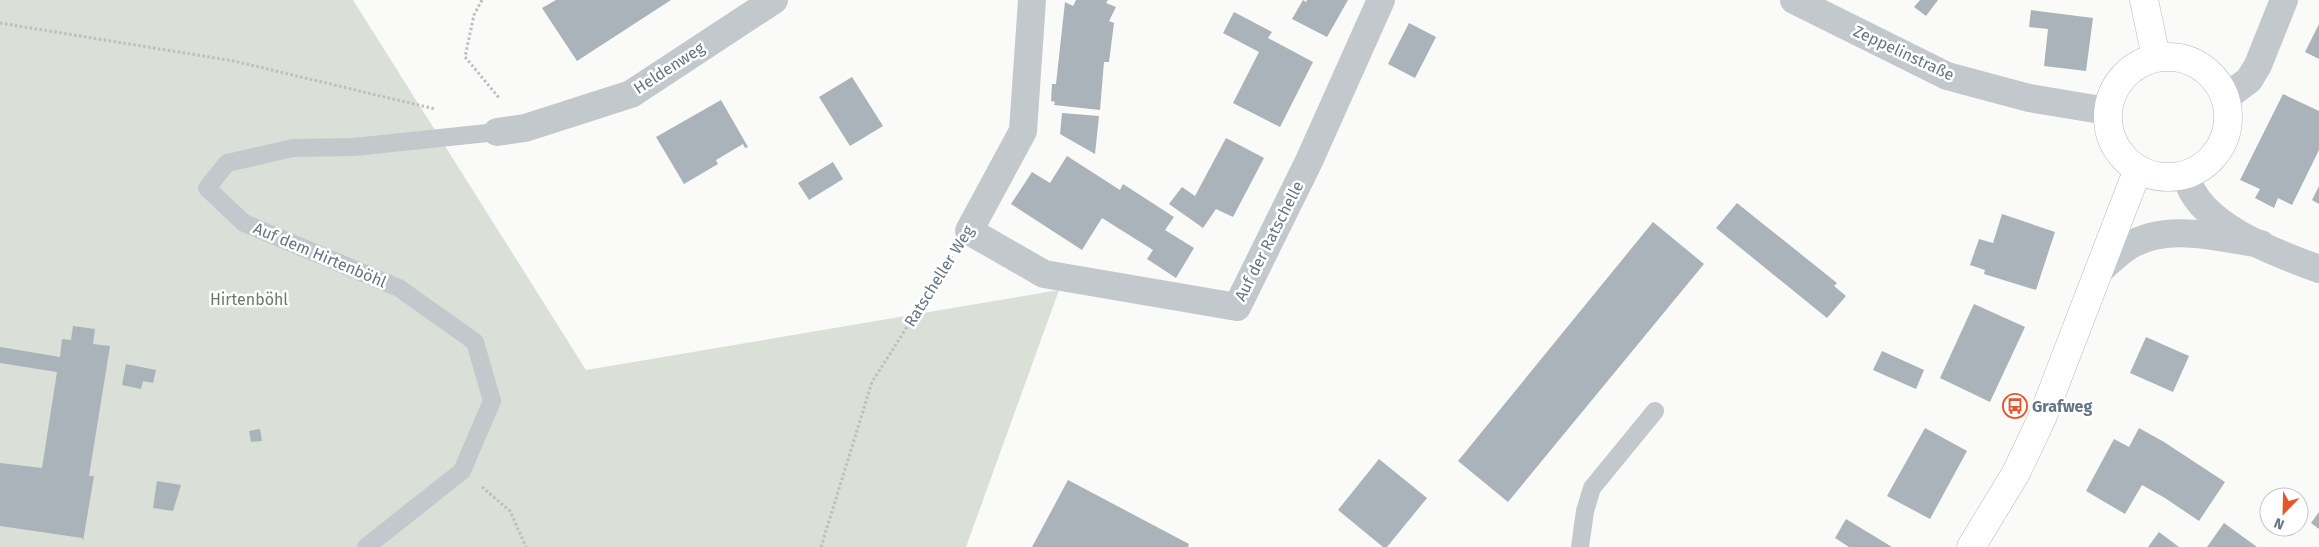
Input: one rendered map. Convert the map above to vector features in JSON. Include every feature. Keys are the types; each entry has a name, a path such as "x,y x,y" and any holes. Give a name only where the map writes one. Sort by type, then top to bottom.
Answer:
{"main road":[{"path":"2144,0 2156,57"},
{"path":"2173,56 2190,60 2206,69 2218,82 2225,98 2228,117 2225,136 2216,153 2203,166 2186,174 2170,177 2153,176 2138,169 2124,159 2114,144 2108,128 2107,110 2112,92 2122,76 2138,64 2156,57 2173,56"},
{"path":"1972,547 2016,473 2042,418 2138,169"}],"street":[{"name":"Heldenweg","path":"497,132 525,128 631,94 774,0"},
{"name":"Ratscheller Weg","path":"969,230 1024,131 1032,0"},
{"name":"Auf der Ratschelle","path":"969,230 1044,274 1237,307 1309,161 1381,0"},
{"name":"Zeppelinstraße","path":"1794,0 1947,76 2029,98 2107,110"},
{"path":"2225,98 2249,80 2258,65 2284,0"},
{"path":"2186,174 2189,187 2196,199 2220,224 2285,257 2319,269"},
{"path":"2100,270 2130,245 2156,236 2191,233 2260,244"}],"lane":[{"name":"Auf dem Hirtenböhl","path":"366,547 462,471 492,401 475,342 399,288 244,223 207,188 227,163 292,148 354,147 497,132"},
{"path":"1580,547 1585,510 1592,488 1655,411"}],"path":[{"path":"482,0 474,15 465,57 525,128"},
{"path":"0,23 234,60 440,110"},
{"name":"Ratscheller Weg","path":"821,547 872,382 969,230"},
{"path":"462,471 510,511 526,547"}],"green space":[{"name":"Hirtenböhl","path":"0,0 353,0 586,370 1059,290 966,547 0,547"}],"building":[{"path":"556,0 671,0 577,61 542,8"},
{"path":"1076,0 1108,0 1106,3 1116,7 1109,21 1114,23 1109,62 1104,62 1100,110 1054,105 1055,102 1051,101 1052,84 1056,84 1065,2 1073,6"},
{"path":"1303,0 1306,2 1307,0 1348,0 1327,37 1292,19"},
{"path":"1920,0 1938,0 1926,16 1914,7"},
{"path":"2031,10 2093,18 2086,71 2044,66 2048,29 2029,27"},
{"path":"1234,12 1272,32 1268,38 1313,62 1280,127 1233,103 1259,52 1223,33"},
{"path":"1409,23 1436,37 1415,78 1388,64"},
{"path":"2319,24 2319,59 2305,52"},
{"path":"852,77 883,126 850,146 819,97"},
{"path":"2283,94 2319,111 2319,150 2292,205 2278,198 2274,208 2255,198 2260,189 2240,180"},
{"path":"721,100 748,147 745,148 743,144 716,160 718,164 684,184 656,137"},
{"path":"1062,113 1099,116 1095,154 1060,134"},
{"path":"1226,138 1264,158 1233,217 1216,209 1203,228 1169,204 1182,187 1195,196"},
{"path":"1067,156 1120,190 1123,184 1174,217 1165,230 1194,248 1176,278 1147,259 1153,250 1102,218 1082,250 1011,204 1032,172 1050,183"},
{"path":"833,162 843,179 809,200 798,183"},
{"path":"2319,186 2319,204 2312,200"},
{"path":"1737,203 1837,283 1834,286 1846,296 1827,318 1716,228"},
{"path":"2002,214 2055,232 2036,290 1984,274 1985,270 1970,265 1979,239 1993,243"},
{"path":"1653,222 1704,264 1508,502 1458,461"},
{"path":"1974,304 2025,327 1990,402 1940,378"},
{"path":"73,326 95,329 93,344 110,346 89,476 94,476 83,541 82,538 0,526 0,463 42,468 57,372 0,363 0,347 60,357 62,339 71,340"},
{"path":"2146,337 2189,356 2173,392 2130,373"},
{"path":"1882,351 1924,370 1916,389 1873,370"},
{"path":"126,364 156,370 153,383 143,381 141,389 122,385"},
{"path":"1925,428 1967,451 1930,519 1887,496"},
{"path":"2139,428 2225,482 2199,521 2142,485 2125,514 2086,491 2114,439 2129,447"},
{"path":"260,429 262,441 251,442 249,431"},
{"path":"1379,459 1427,498 1387,547 1383,547 1338,510"},
{"path":"1068,480 1189,544 1188,547 1032,547"},
{"path":"157,481 181,485 173,511 153,508"},
{"path":"2319,512 2319,529 2311,523"},
{"path":"1846,519 1892,547 1849,547 1835,538"},
{"path":"2224,523 2257,547 2207,547"},
{"path":"2159,532 2179,547 2148,547"}],"place":[{"name":"Grafweg","path":"2015,406"}]}
